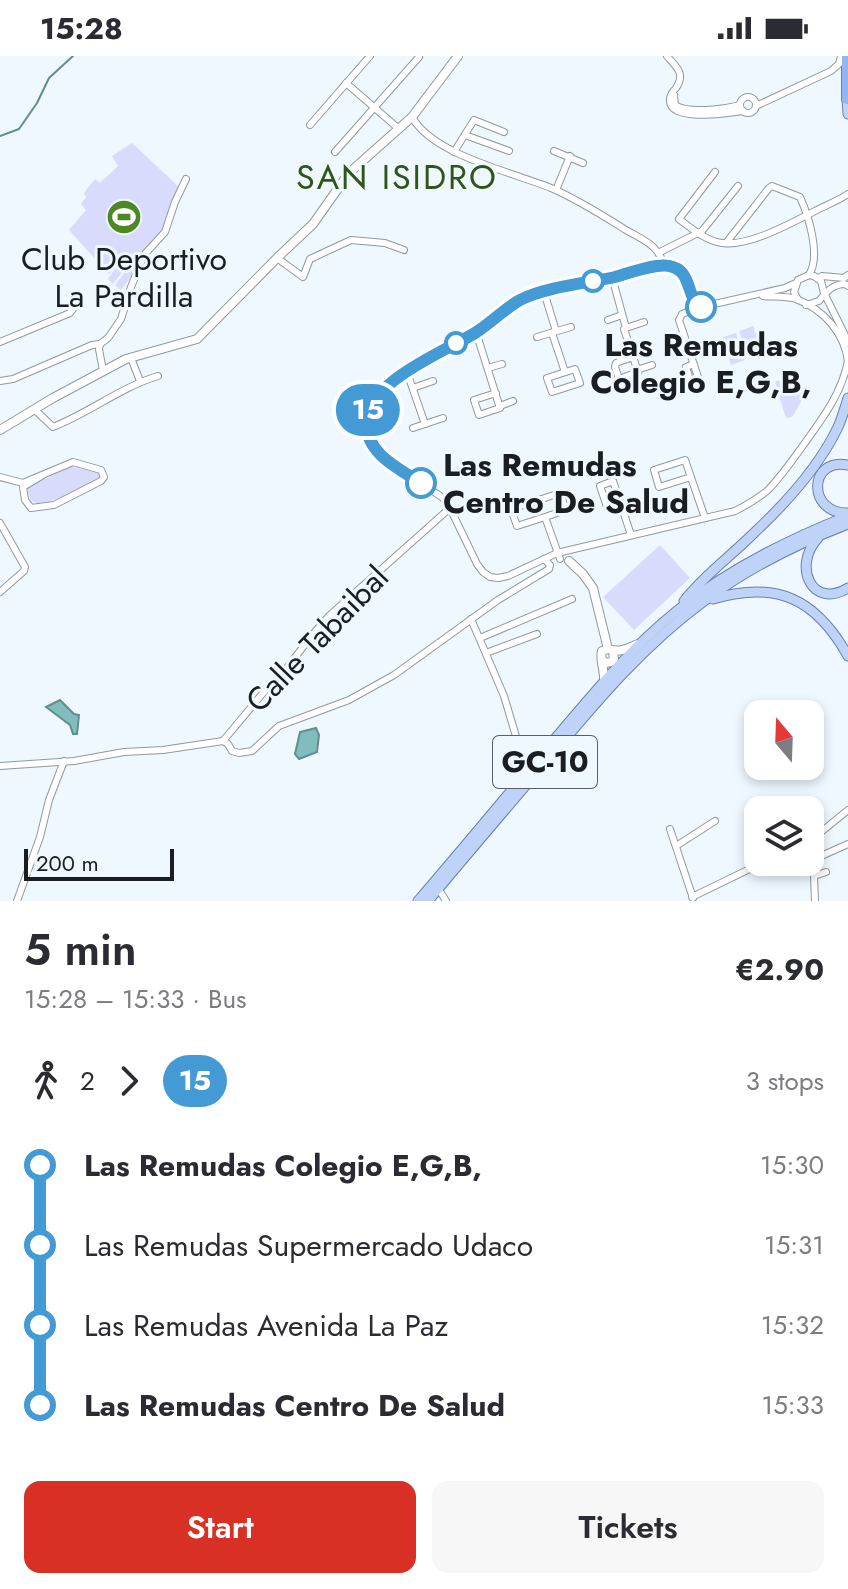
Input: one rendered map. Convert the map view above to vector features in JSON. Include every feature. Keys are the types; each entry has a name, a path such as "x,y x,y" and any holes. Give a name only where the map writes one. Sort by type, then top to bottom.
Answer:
{"highway":[{"path":"844,56 847,99"}],"main road":[{"path":"847,99 848,114"},
{"path":"676,612 698,585 756,532 811,469 838,427 848,398"},
{"path":"848,465 834,464 825,469 817,485 820,499 827,508 848,515"},
{"name":"GC-10","path":"418,901 604,681 642,642 725,576 762,554 848,515"},
{"name":"GC-10","path":"428,901 601,697 644,652 690,612 751,569 784,551 848,524"},
{"path":"822,534 807,556 805,566 809,581 826,594 838,594 848,588"},
{"path":"690,612 706,601 727,595 762,592 784,596 815,612 848,656"}],"street":[{"path":"310,125 370,56"},
{"path":"0,430 131,358 197,339 313,224 349,173 412,117 458,56"},
{"path":"670,56 681,67 682,75 674,99 677,107 688,110 742,108 751,112 756,106 831,71 844,56"},
{"path":"335,152 419,57"},
{"path":"346,83 399,129"},
{"path":"742,108 743,98 749,97 756,106"},
{"path":"412,117 417,126 454,152 556,190 615,223 660,252 664,266"},
{"path":"454,152 474,120 504,132"},
{"path":"465,135 509,151"},
{"path":"554,151 583,163"},
{"path":"556,190 570,156"},
{"path":"715,172 679,219 698,233 720,243 731,244 757,237 848,194"},
{"path":"0,381 13,379 108,338 121,319 144,255 165,232 186,179"},
{"path":"660,252 702,231 738,186"},
{"path":"726,243 772,186 800,197 808,215 814,264 809,275"},
{"path":"277,258 303,277 310,259 351,240 385,243 404,250"},
{"path":"701,307 693,300 685,276 670,266 544,292 521,300 476,332 418,363 380,394 369,407 365,420 372,445 378,453 443,498 477,564 490,577 508,576 562,558 567,551 735,511 766,491 781,475 833,402 844,379 848,361 846,349 833,325 806,305 798,300 755,296"},
{"path":"694,364 679,320 682,314 785,288 809,275 818,278 823,285 848,344"},
{"path":"818,278 844,278 848,275"},
{"path":"612,277 637,370"},
{"path":"796,283 794,292 798,300"},
{"path":"806,305 815,304 838,284 848,286"},
{"path":"544,292 565,372"},
{"path":"687,312 693,300"},
{"path":"0,342 70,313 75,306"},
{"path":"608,320 622,315"},
{"path":"626,328 644,322"},
{"path":"537,337 571,327"},
{"path":"476,332 500,406"},
{"path":"100,344 103,371"},
{"path":"633,357 616,363 619,379 652,365"},
{"path":"131,358 140,381"},
{"path":"488,368 502,364"},
{"path":"575,369 580,383 552,392 547,378 565,372 575,369"},
{"path":"405,372 425,424"},
{"path":"34,409 53,427 140,381 158,376"},
{"path":"413,388 433,381"},
{"path":"496,393 474,400 479,415 513,401"},
{"path":"413,428 443,418"},
{"path":"691,477 659,487 654,470 685,460 691,477 705,518"},
{"path":"73,462 101,470 104,477 54,505 33,509 17,487 0,478 21,483 73,462"},
{"path":"25,500 23,487 43,475"},
{"path":"560,493 566,510 545,517 517,526 511,509 560,493"},
{"path":"620,502 631,535"},
{"name":"Calle Tabaibal","path":"223,741 329,616 450,508"},
{"path":"545,517 562,558 583,574 593,588 614,659 606,663 602,660 604,681"},
{"path":"0,523 25,567 0,592"},
{"path":"0,766 97,758 223,741 232,751 252,751 279,726 349,700 394,675 498,600 549,569 547,562"},
{"path":"480,638 572,599"},
{"path":"471,619 504,696 518,743"},
{"path":"486,653 537,634"},
{"path":"610,650 621,651 642,642"},
{"path":"17,901 64,761"},
{"path":"824,830 848,810"},
{"path":"676,846 715,821"},
{"path":"670,829 693,899 744,872"},
{"path":"824,855 848,844"},
{"path":"814,876 815,901"},
{"path":"438,888 446,901"}],"shaded area":[{"name":"Club Deportivo La Pardilla","path":"132,143 180,188 163,232 152,243 133,278 121,290 115,285 125,272 113,284 108,279 117,266 109,274 69,230 86,210 81,204 86,197 84,193 95,179 100,183 118,166 112,156"},
{"path":"753,326 762,355 749,359 739,331"},
{"path":"736,333 745,360 731,365 723,337"},
{"path":"775,381 795,385 804,392 792,417 785,415"},
{"path":"71,466 98,473 99,479 54,500 32,501 27,489 29,486"},
{"path":"660,545 690,578 634,630 603,597"},
{"path":"60,700 79,715 77,734 73,734 70,725 46,707"},
{"path":"316,728 319,735 317,752 299,759 295,754 300,732"}],"waterway":[{"path":"0,136 19,129 49,78 73,56"}],"bus line":[{"name":"15","path":"421,483 378,453 372,445 365,420 369,407 380,394 418,363 476,332 521,300 648,269 670,266 680,271 688,282 693,300 701,307"}],"place":[{"name":"Club Deportivo La Pardilla","path":"124,217"},
{"name":"Las Remudas Colegio E,G,B,","path":"701,307"},
{"name":"Las Remudas Centro De Salud","path":"421,483"}],"district":[{"name":"SAN ISIDRO","path":"397,177"}]}
